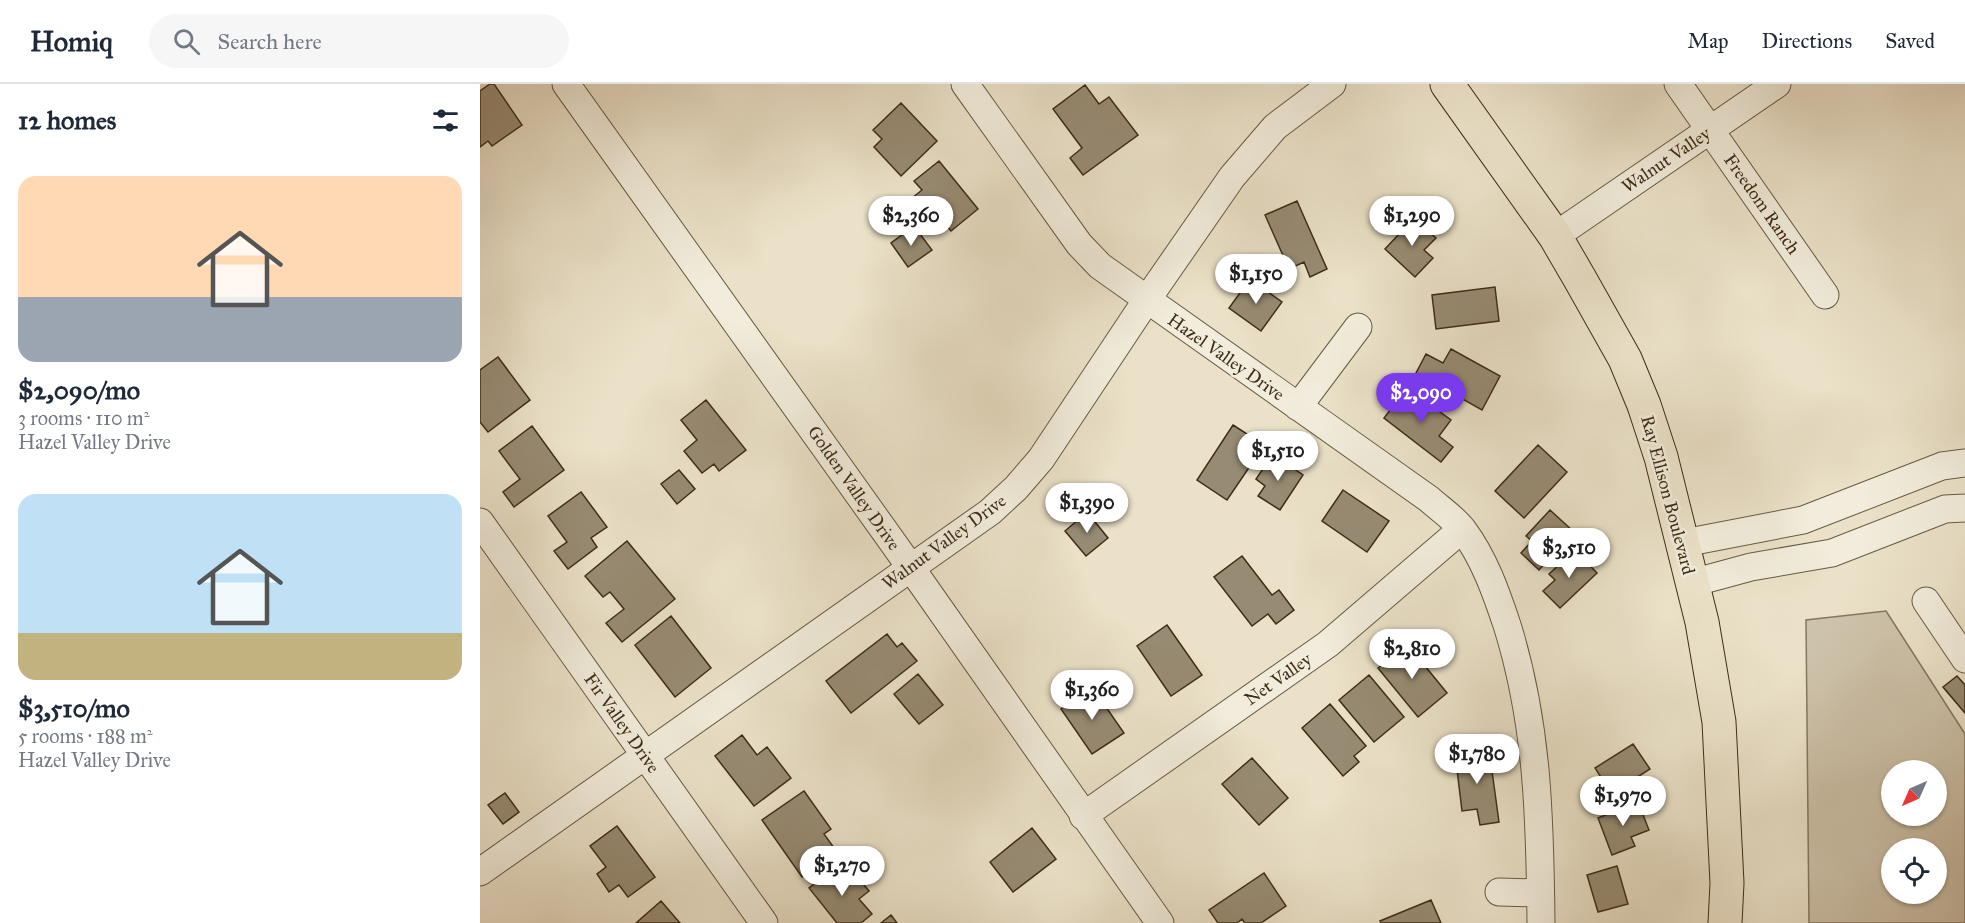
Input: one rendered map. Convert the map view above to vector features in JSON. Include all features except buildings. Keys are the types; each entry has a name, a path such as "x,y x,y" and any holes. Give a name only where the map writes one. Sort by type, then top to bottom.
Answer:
{"main road":[{"name":"Ray Ellison Boulevard","path":"1447,84 1555,236 1625,359 1644,405 1661,457 1684,543 1702,622 1719,722 1726,883 1725,923"}],"street":[{"name":"Golden Valley Drive","path":"566,84 911,568 1160,923"},
{"name":"Hazel Valley Drive","path":"965,84 1079,244 1100,266 1146,301 1429,499 1462,529 1494,585 1517,658 1533,744 1540,837 1541,923"},
{"name":"Walnut Valley Drive","path":"480,872 990,512 1016,489 1041,459 1232,177 1275,127 1332,84"},
{"name":"Freedom Ranch","path":"1678,84 1825,295"},
{"name":"Walnut Valley","path":"1555,236 1777,84"},
{"path":"1298,407 1358,327"},
{"path":"1684,543 1803,520 1942,466 1965,464"},
{"path":"1692,583 1751,567 1832,553 1945,509 1965,508"},
{"name":"Fir Valley Drive","path":"480,522 764,923"},
{"name":"Net Valley","path":"1083,816 1328,644 1462,529"},
{"path":"1926,601 1965,659"},
{"path":"1499,892 1540,893"}],"shaded area":[{"path":"1886,611 1965,734 1965,923 1809,923 1806,620"}]}
